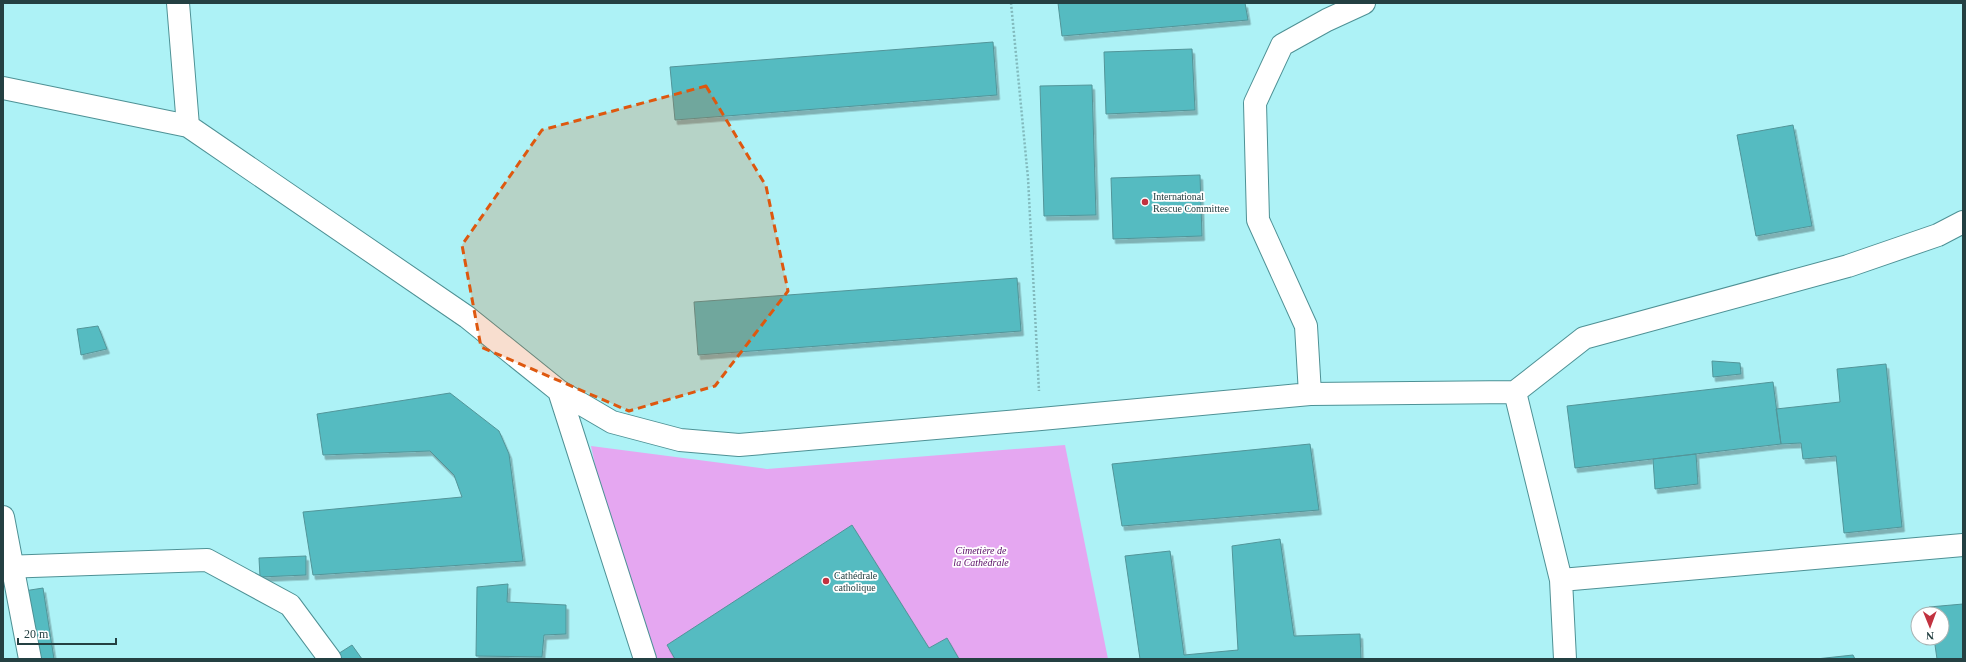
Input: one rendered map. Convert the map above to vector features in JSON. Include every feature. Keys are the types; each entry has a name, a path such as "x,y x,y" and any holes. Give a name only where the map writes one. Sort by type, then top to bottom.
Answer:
{"street":[{"path":"178,3 188,126"},
{"path":"1310,394 1306,326 1258,220 1255,103 1282,45 1327,20 1364,3"},
{"path":"3,88 188,126 467,317 559,391 612,422 680,440 739,445 1310,394 1515,392 1584,338 1848,266 1938,235 1963,222"},
{"path":"559,391 645,659"},
{"path":"1515,392 1561,580 1565,659"},
{"path":"3,517 8,566 30,659"},
{"path":"1561,580 1963,545"},
{"path":"8,566 207,560 290,605 330,659"}],"path":[{"path":"1011,3 1028,178 1041,419"}],"highlighted area":[{"path":"706,86 766,186 788,291 715,386 629,411 481,347 462,245 542,130"}],"green space":[{"name":"Cimetière de la Cathédrale","path":"1065,445 1108,659 637,659 591,446 767,469"}],"building":[{"path":"1058,3 1245,3 1248,20 1062,36"},
{"path":"993,42 997,95 675,120 670,67"},
{"path":"1192,49 1195,110 1106,114 1104,52"},
{"path":"1092,85 1096,215 1044,216 1040,86"},
{"path":"1793,125 1812,226 1756,236 1737,135"},
{"path":"1200,175 1202,236 1113,239 1111,178"},
{"path":"1017,278 1021,331 698,355 694,302"},
{"path":"98,326 107,349 81,355 77,329"},
{"path":"1712,361 1740,363 1741,374 1713,377"},
{"path":"1886,364 1902,527 1844,533 1836,456 1803,459 1801,443 1781,444 1776,409 1840,402 1837,369"},
{"path":"1773,382 1781,444 1575,468 1567,406"},
{"path":"450,393 499,431 509,454 523,561 313,575 303,512 462,497 454,475 430,451 323,455 317,414"},
{"path":"1310,444 1319,510 1122,526 1112,464"},
{"path":"1696,454 1698,484 1655,489 1653,459"},
{"name":"Cathédrale catholique","path":"852,525 929,648 947,638 959,659 675,659 667,645"},
{"path":"1280,539 1294,636 1360,634 1361,659 1140,659 1125,556 1170,551 1184,655 1238,650 1232,546"},
{"path":"306,556 306,575 260,577 259,558"},
{"path":"508,584 507,602 566,605 566,634 544,635 542,657 476,656 477,587"},
{"path":"43,588 54,659 36,659 24,591"},
{"path":"1963,604 1963,659 1937,659 1935,646 1950,646 1950,606 1940,606"},
{"path":"352,645 362,659 330,659"},
{"path":"1853,655 1855,659 1816,659"}],"place":[{"name":"International Rescue Committee","path":"1145,202"},
{"name":"Cathédrale catholique","path":"826,581"}]}
